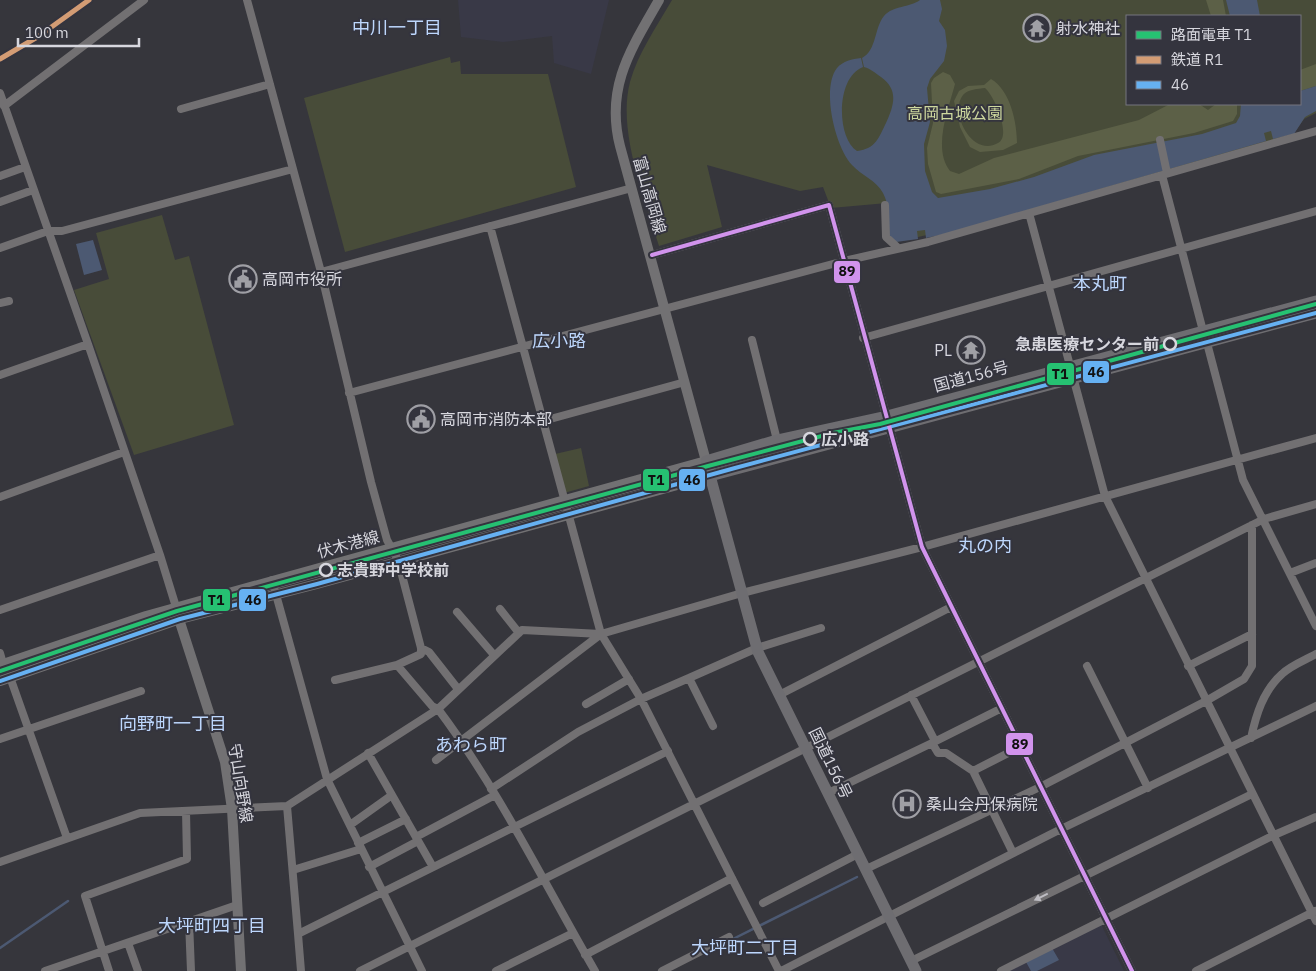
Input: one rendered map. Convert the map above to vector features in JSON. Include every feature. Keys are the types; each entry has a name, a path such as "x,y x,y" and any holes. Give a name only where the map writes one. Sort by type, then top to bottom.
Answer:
{"highway":[{"name":"国道156号","path":"710,476 889,421 1073,371 1204,331 1316,300"},
{"name":"国道156号","path":"1073,371 1207,342 1316,313"},
{"name":"国道156号","path":"889,421 777,440 706,461 757,648 914,966"}],"main road":[{"name":"富山高岡線","path":"659,0 631,51 618,84 615,112 618,136 652,255 706,461"},
{"name":"伏木港線","path":"1,659 272,580 706,461"},
{"name":"伏木港線","path":"0,680 180,619 710,476"},
{"name":"守山向野線","path":"176,607 225,762 232,809 242,971"}],"street":[{"path":"4,106 144,0"},
{"path":"247,0 320,272 370,482 387,540 398,560 421,648 421,654 397,665 336,680"},
{"path":"182,110 270,84"},
{"path":"0,94 88,344 176,607"},
{"path":"349,393 897,247 928,242 1316,131"},
{"path":"1160,140 1164,174 1181,249 1204,331"},
{"path":"0,176 25,167"},
{"path":"0,248 48,231 62,231 293,169"},
{"path":"320,272 632,188"},
{"path":"0,202 33,190"},
{"path":"652,255 829,205 863,338 889,421 922,547 1000,709 1132,971"},
{"path":"885,205 886,237 897,247"},
{"path":"863,338 1316,210"},
{"path":"1028,213 1073,371 1105,496 1272,836 1314,912 1316,921"},
{"path":"490,226 601,634 641,699 780,971 1013,853 1316,706"},
{"path":"0,303 9,301"},
{"path":"752,340 777,440"},
{"path":"1207,342 1243,480 1316,626"},
{"path":"0,375 88,344"},
{"path":"543,421 685,382"},
{"path":"0,862 140,813 288,806 438,709 522,630 601,634 742,593 922,547 1316,438"},
{"path":"0,496 124,452"},
{"path":"360,971 1264,519 1316,504"},
{"path":"866,869 1040,787 1206,702 1244,679 1252,666 1252,525"},
{"path":"0,610 160,555"},
{"path":"1290,573 1316,563"},
{"path":"272,580 327,779 422,971"},
{"path":"780,695 951,607"},
{"path":"500,609 518,633"},
{"path":"457,612 494,655"},
{"path":"370,867 493,792 578,732 641,699 757,648 821,628"},
{"path":"436,760 601,634"},
{"path":"1188,666 1252,634"},
{"path":"421,648 429,652 458,689"},
{"path":"1251,738 1256,715 1266,693 1282,673 1316,654"},
{"path":"397,665 432,706 438,709 462,741 515,829 542,880 595,971"},
{"path":"1087,666 1148,788"},
{"path":"10,677 67,838"},
{"path":"688,678 713,726"},
{"path":"586,704 629,679"},
{"path":"0,740 141,690"},
{"path":"911,695 938,753 946,753 973,771 1013,853"},
{"path":"828,792 1000,709"},
{"path":"973,771 1020,747"},
{"path":"298,934 382,891 515,829 668,751"},
{"path":"368,753 433,867"},
{"path":"914,966 1085,876 1252,794"},
{"path":"350,825 392,795"},
{"path":"288,806 301,971"},
{"path":"110,971 85,896 188,859 186,811"},
{"path":"1002,971 1272,836 1316,817"},
{"path":"293,870 360,846 406,819"},
{"path":"763,903 858,854"},
{"path":"585,955 732,878"},
{"path":"45,971 238,905"},
{"path":"1196,971 1314,912"},
{"path":"189,922 191,971"},
{"path":"496,971 572,933"},
{"path":"662,971 729,937"},
{"path":"128,943 138,971"}],"shaded area":[{"path":"458,0 609,0 591,74 554,63 552,36 503,42 461,37"},
{"path":"1100,922 1124,971 1003,971"}],"green space":[{"name":"高岡古城公園","path":"672,0 1316,0 1316,113 1304,119 1294,133 1276,139 993,220 896,242 887,203 831,208 823,187 800,191 707,165 722,227 659,246 634,165 627,122 627,101 630,82 633,71 648,40"},
{"path":"1206,0 1223,0 1226,15 1211,15"},
{"path":"450,57 451,63 460,61 461,74 548,74 576,187 345,252 304,98"},
{"path":"1316,64 1316,86 1301,91 1301,70"},
{"path":"943,72 950,75 955,84 946,116 942,151 950,171 959,174 994,158 1139,120 1168,105 1200,105 1208,110 1215,105 1237,105 1237,114 1233,121 1194,133 1078,156 1019,179 941,194 936,192 928,164 927,148 933,123 931,83 934,78"},
{"path":"991,79 998,84 1008,99 1014,116 1017,143 1003,150 980,152 970,147 960,127 954,101 959,91 968,86 984,85","holes":["985,88 989,92 1000,115 1003,132 1002,139 998,143 988,146 972,139 966,131 961,122 959,103 965,93 973,90"]},
{"path":"162,215 175,260 189,256 234,425 134,455 74,290 109,279 96,233"},
{"path":"581,448 589,486 564,493 555,454"}],"water":[{"path":"920,0 940,0 942,9 939,21 945,30 947,46 944,61 930,79 927,88 930,122 924,144 925,171 932,192 938,198 990,189 1034,177 1094,155 1202,134 1236,123 1240,116 1241,105 1301,105 1301,91 1316,86 1316,111 1305,117 1294,134 1273,139 1271,131 1264,133 1266,141 945,234 926,238 925,230 917,231 918,239 896,242 889,238 888,209 883,193 877,185 852,165 840,145 832,117 830,89 832,77 837,68 848,61 861,58 863,67 854,73 848,82 844,94 842,107 843,121 845,133 850,144 857,151 869,148 876,142 889,116 893,104 893,93 887,82 873,71 864,67 862,58 870,50 878,26 884,16 892,10"},
{"path":"1226,0 1257,0 1260,15 1230,15"},
{"path":"93,240 102,270 84,275 76,244"},
{"path":"1052,948 1059,960 1037,971 1031,971 1026,962"}],"waterway":[{"path":"729,941 857,877"},
{"path":"0,948 68,901"}],"tram line":[{"name":"T1","path":"0,671 177,611 708,466 833,433 880,424 1316,304"},
{"path":"1244,324 1263,322 1316,308"},
{"path":"0,674 159,620 863,428"}],"rail line":[{"name":"R1","path":"0,59 39,36 89,0"}],"transit line":[{"name":"89","path":"652,255 829,205 922,547 1132,971"},
{"name":"46","path":"0,681 180,619 317,584 735,468 1316,313"}],"place":[{"name":"射水神社","path":"1037,28"},
{"name":"高岡市役所","path":"243,279"},
{"name":"急患医療センター前","path":"1170,344"},
{"name":"PL","path":"971,350"},
{"name":"高岡市消防本部","path":"421,419"},
{"name":"広小路","path":"810,439"},
{"name":"志貴野中学校前","path":"326,570"},
{"name":"桑山会丹保病院","path":"907,804"}],"district":[{"name":"中川一丁目","path":"397,27"},
{"name":"本丸町","path":"1100,283"},
{"name":"広小路","path":"559,340"},
{"name":"丸の内","path":"985,545"},
{"name":"向野町一丁目","path":"173,723"},
{"name":"あわら町","path":"471,744"},
{"name":"大坪町四丁目","path":"212,925"},
{"name":"大坪町二丁目","path":"745,947"}]}
